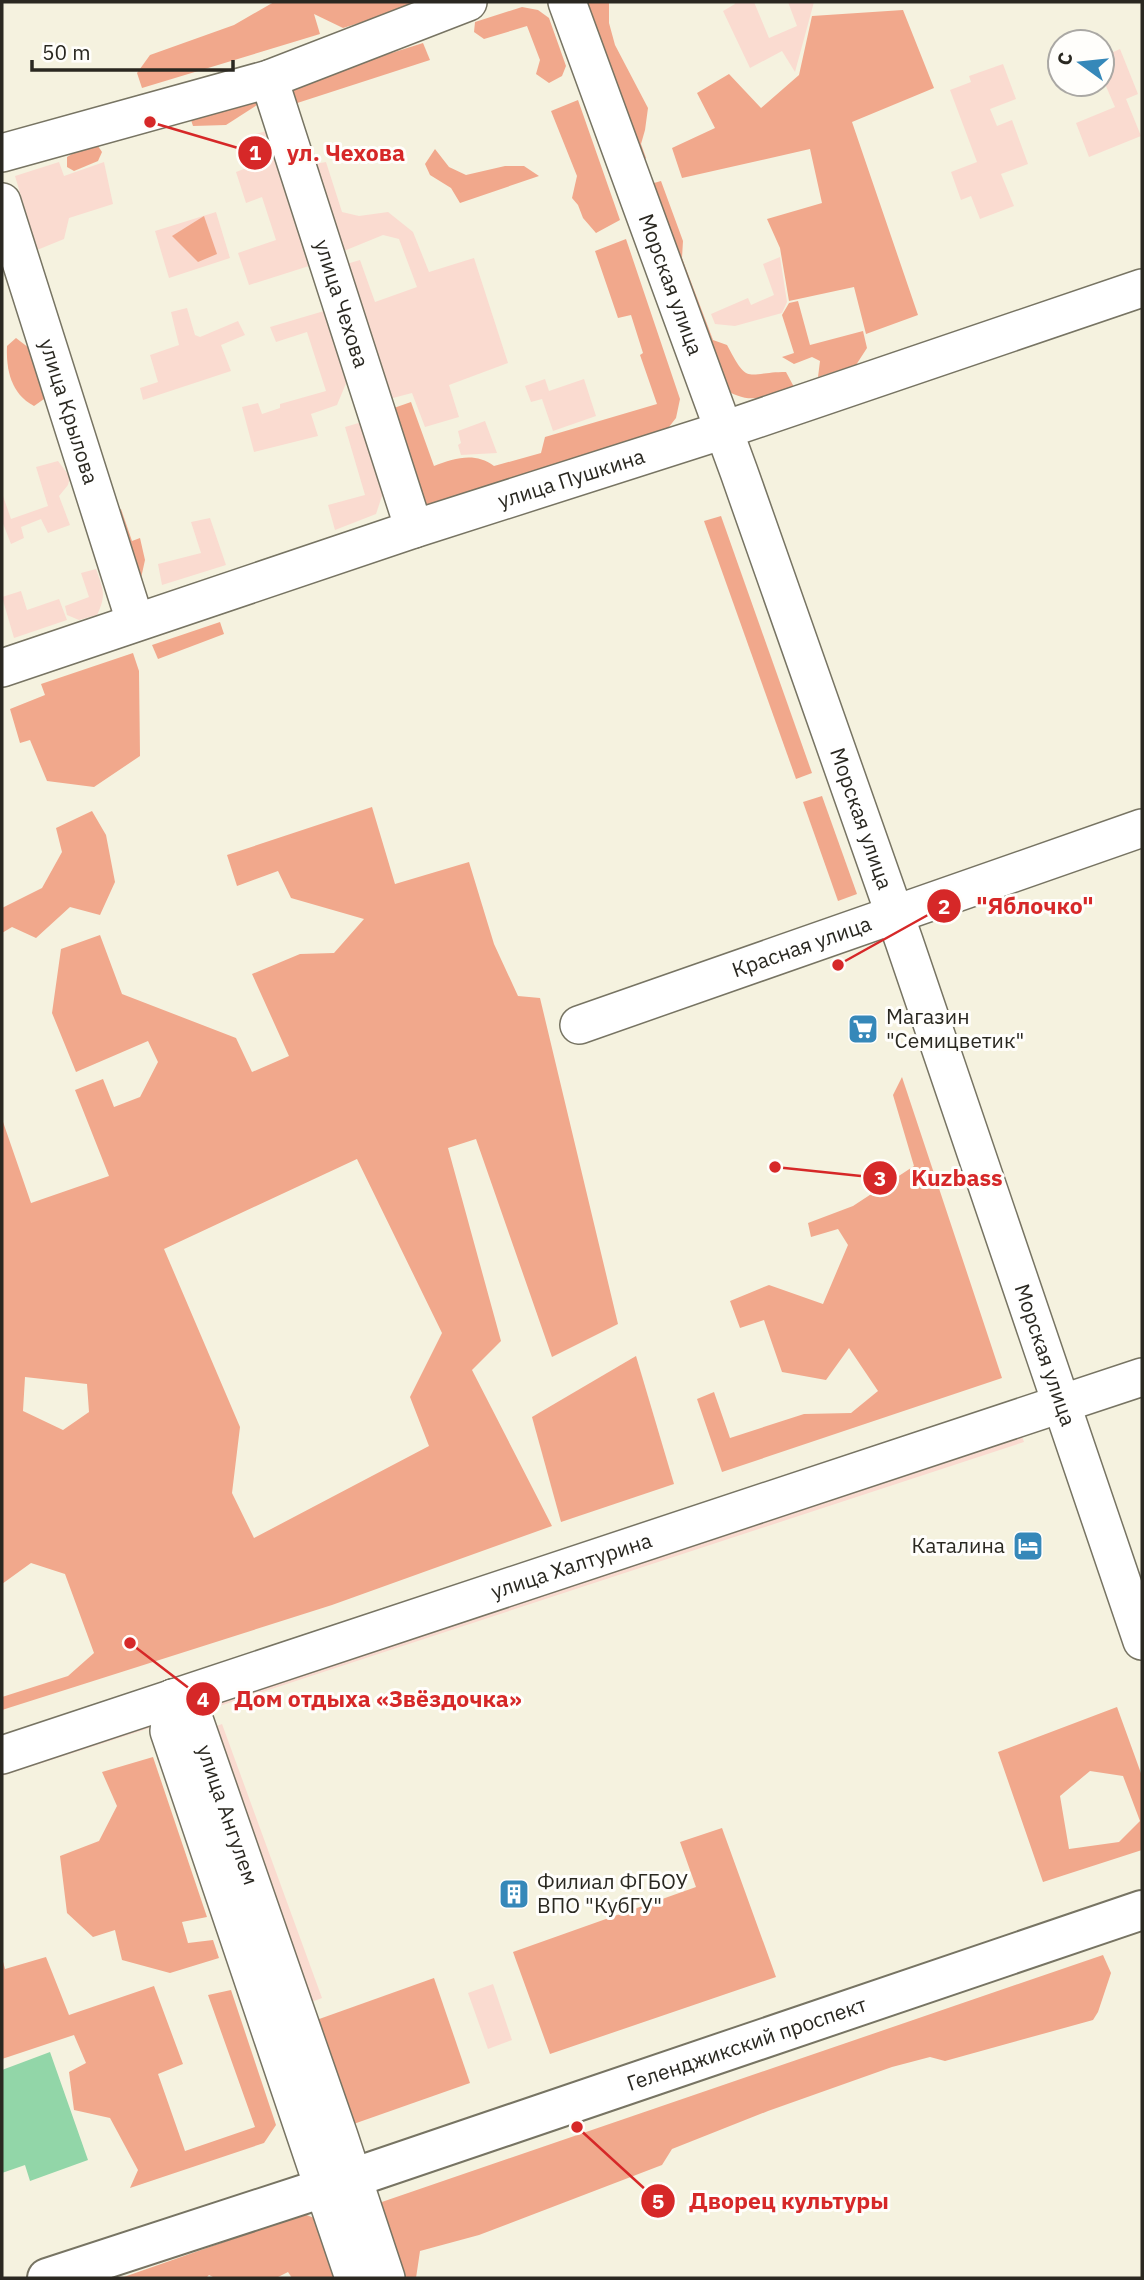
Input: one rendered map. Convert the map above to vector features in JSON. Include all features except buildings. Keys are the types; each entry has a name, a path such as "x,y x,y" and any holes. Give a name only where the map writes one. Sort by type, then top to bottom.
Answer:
{"main road":[{"name":"Геленджикский проспект","path":"47,2278 1142,1910"}],"street":[{"path":"2,153 269,79 468,2"},
{"name":"Морская улица","path":"567,2 723,430 895,915 1142,1641"},
{"name":"улица Чехова","path":"269,79 414,529"},
{"name":"улица Крылова","path":"2,202 135,621"},
{"name":"улица Пушкина","path":"2,668 135,621 723,430 1142,288"},
{"name":"Красная улица","path":"579,1025 1142,828"},
{"name":"улица Халтурина","path":"2,1755 1142,1377"},
{"name":"улица Ангулем","path":"173,1698 169,1731 337,2182 386,2278"},
{"name":"улица Ангулем","path":"337,2182 354,2278"}],"shaded area":[{"path":"274,2 428,2 343,28 314,14 320,34 142,88 137,73 150,55 234,25"},
{"path":"585,2 609,2 609,23 615,45 648,108 641,144 646,158 639,164"},
{"path":"734,2 754,2 769,38 797,26 788,2 814,2 795,72 782,51 750,68 723,11 735,4"},
{"path":"522,7 538,10 549,18 566,66 562,76 549,83 536,74 540,60 527,26 484,39 474,32 475,22"},
{"path":"903,10 934,88 852,122 918,315 866,334 854,287 789,301 780,248 767,219 822,203 810,149 682,178 672,148 715,128 697,93 729,74 761,108 799,75 812,16"},
{"path":"423,43 430,60 288,106 281,88"},
{"path":"1120,49 1138,94 1126,99 1141,136 1089,157 1076,123 1115,107 1111,98 1116,98 1116,51"},
{"path":"1003,64 1016,99 990,109 997,126 1012,120 1028,164 1001,174 1014,206 980,219 971,196 961,200 951,172 977,162 950,90 971,82 969,76"},
{"path":"254,97 257,105 226,125 193,126 190,117"},
{"path":"578,100 620,220 596,233 583,218 572,198 577,176 551,111"},
{"path":"266,131 309,266 249,285 238,253 276,240 262,197 246,203 236,172 254,165 245,137"},
{"path":"98,146 102,152 98,161 74,171 67,167 67,157 81,148"},
{"path":"435,149 449,167 466,175 505,166 524,166 539,176 460,203 451,188 430,175 425,164"},
{"path":"59,162 64,176 104,162 113,204 69,218 64,239 37,250 15,176"},
{"path":"326,162 342,212 359,216 388,212 413,232 429,272 474,258 508,363 449,385 459,417 425,427 412,393 389,399 343,265 360,260 375,302 417,287 399,239 383,235 339,253 309,165"},
{"path":"661,181 683,241 682,258 713,340 727,345 745,372 756,375 786,372 794,387 764,397 748,398 720,386 647,185"},
{"path":"216,212 230,258 169,278 155,231"},
{"path":"204,216 217,254 198,262 172,236"},
{"path":"626,239 680,399 676,418 665,432 437,507 426,505 420,500 391,409 411,402 434,466 457,459 472,458 494,466 541,453 545,437 657,404 640,355 643,353 631,315 618,318 595,251"},
{"path":"780,257 787,302 782,313 735,326 715,324 711,314 748,298 751,305 774,295 763,264"},
{"path":"798,301 810,345 863,331 867,348 856,365 818,377 820,361 812,357 794,364 782,357 794,353 782,315 789,303"},
{"path":"187,308 195,335 200,337 238,321 245,335 221,345 231,371 143,400 140,388 158,382 150,355 179,345 171,312"},
{"path":"324,311 347,381 337,405 311,414 318,436 254,452 242,407 258,403 262,414 280,408 280,404 326,391 307,332 276,342 270,327"},
{"path":"16,338 29,348 44,399 34,406 20,395 9,372 7,346"},
{"path":"545,379 549,391 584,379 596,416 553,431 542,399 531,402 525,386"},
{"path":"485,421 497,453 461,455 458,431"},
{"path":"362,422 384,490 376,514 335,530 328,505 365,495 345,427"},
{"path":"58,461 70,477 68,485 59,496 70,525 48,533 41,519 21,527 24,538 11,544 2,521 2,493 11,519 48,506 36,467"},
{"path":"121,509 132,541 140,538 145,560 141,578 135,575 114,511"},
{"path":"721,516 812,773 796,779 704,521"},
{"path":"210,518 226,565 162,585 158,564 201,553 191,522"},
{"path":"96,569 103,592 97,615 79,620 67,615 65,606 89,597 81,573"},
{"path":"21,591 27,610 59,599 67,620 14,638 2,597"},
{"path":"220,622 224,634 158,659 152,645"},
{"path":"133,653 139,671 140,756 94,787 47,781 30,740 20,743 10,709 45,695 41,684"},
{"path":"822,796 857,894 838,901 803,802"},
{"path":"372,807 395,884 469,862 494,944 518,996 540,998 618,1324 552,1357 476,1139 448,1148 501,1341 472,1370 552,1526 332,1605 2,1710 2,1697 68,1676 94,1653 65,1574 31,1563 2,1584 2,1119 31,1203 109,1176 75,1090 103,1079 114,1107 140,1097 158,1062 148,1041 76,1072 52,1013 61,949 100,935 122,994 236,1038 252,1072 289,1056 252,974 300,954 334,953 364,919 291,898 278,871 237,886 227,855","holes":["357,1159 442,1333 410,1397 429,1446 254,1538 232,1493 240,1427 164,1249","25,1377 87,1384 89,1412 63,1430 23,1411"]},
{"path":"92,811 106,835 115,882 100,915 70,907 36,938 12,927 2,933 2,908 42,888 62,852 56,828"},
{"path":"902,1077 1002,1378 722,1472 697,1399 714,1392 730,1438 804,1414 851,1413 878,1391 849,1348 826,1380 782,1372 764,1320 740,1328 730,1301 769,1285 823,1304 848,1245 838,1229 811,1237 808,1223 853,1206 914,1166 893,1095"},
{"path":"636,1356 674,1484 561,1522 532,1417"},
{"path":"1019,1429 1024,1442 198,1713 188,1703"},
{"path":"1117,1707 1142,1776 1142,1850 1043,1882 998,1752","holes":["1090,1771 1123,1776 1140,1821 1119,1842 1069,1849 1060,1796"]},
{"path":"165,1711 159,1725 2,1776 2,1765"},
{"path":"222,1724 322,1998 301,2006 206,1730"},
{"path":"153,1757 207,1917 182,1922 188,1943 213,1940 219,1958 170,1973 122,1960 115,1930 93,1937 67,1913 60,1856 99,1841 117,1806 102,1772"},
{"path":"722,1828 776,1977 550,2054 513,1952 696,1887 680,1842"},
{"path":"1103,1955 1111,1973 1093,2020 945,2061 930,2057 892,2067 768,2111 672,2149 662,2165 479,2235 420,2251 416,2278 401,2278 376,2204"},
{"path":"46,1957 69,2015 154,1986 183,2064 158,2074 185,2151 255,2127 208,1995 231,1990 276,2125 264,2143 130,2188 138,2170 110,2118 74,2110 69,2072 86,2063 74,2035 2,2059 2,1958 5,1969"},
{"path":"434,1978 470,2083 345,2127 308,2023"},
{"path":"493,1984 512,2040 488,2049 468,1993"},
{"path":"50,2052 88,2160 30,2181 25,2165 2,2173 2,2070"},
{"path":"304,2214 327,2223 346,2278 292,2278 288,2272 276,2278 215,2278 209,2275 206,2278 121,2278"}],"place":[{"name":"ул. Чехова","path":"150,122"},
{"name":"\"Яблочко\"","path":"838,965"},
{"name":"Магазин \"Семицветик\"","path":"863,1029"},
{"name":"Kuzbass","path":"775,1167"},
{"name":"Каталина","path":"1028,1546"},
{"name":"Дом отдыха «Звёздочка»","path":"130,1643"},
{"name":"Филиал ФГБОУ ВПО \"КубГУ\"","path":"514,1894"},
{"name":"Дворец культуры","path":"577,2127"}]}
